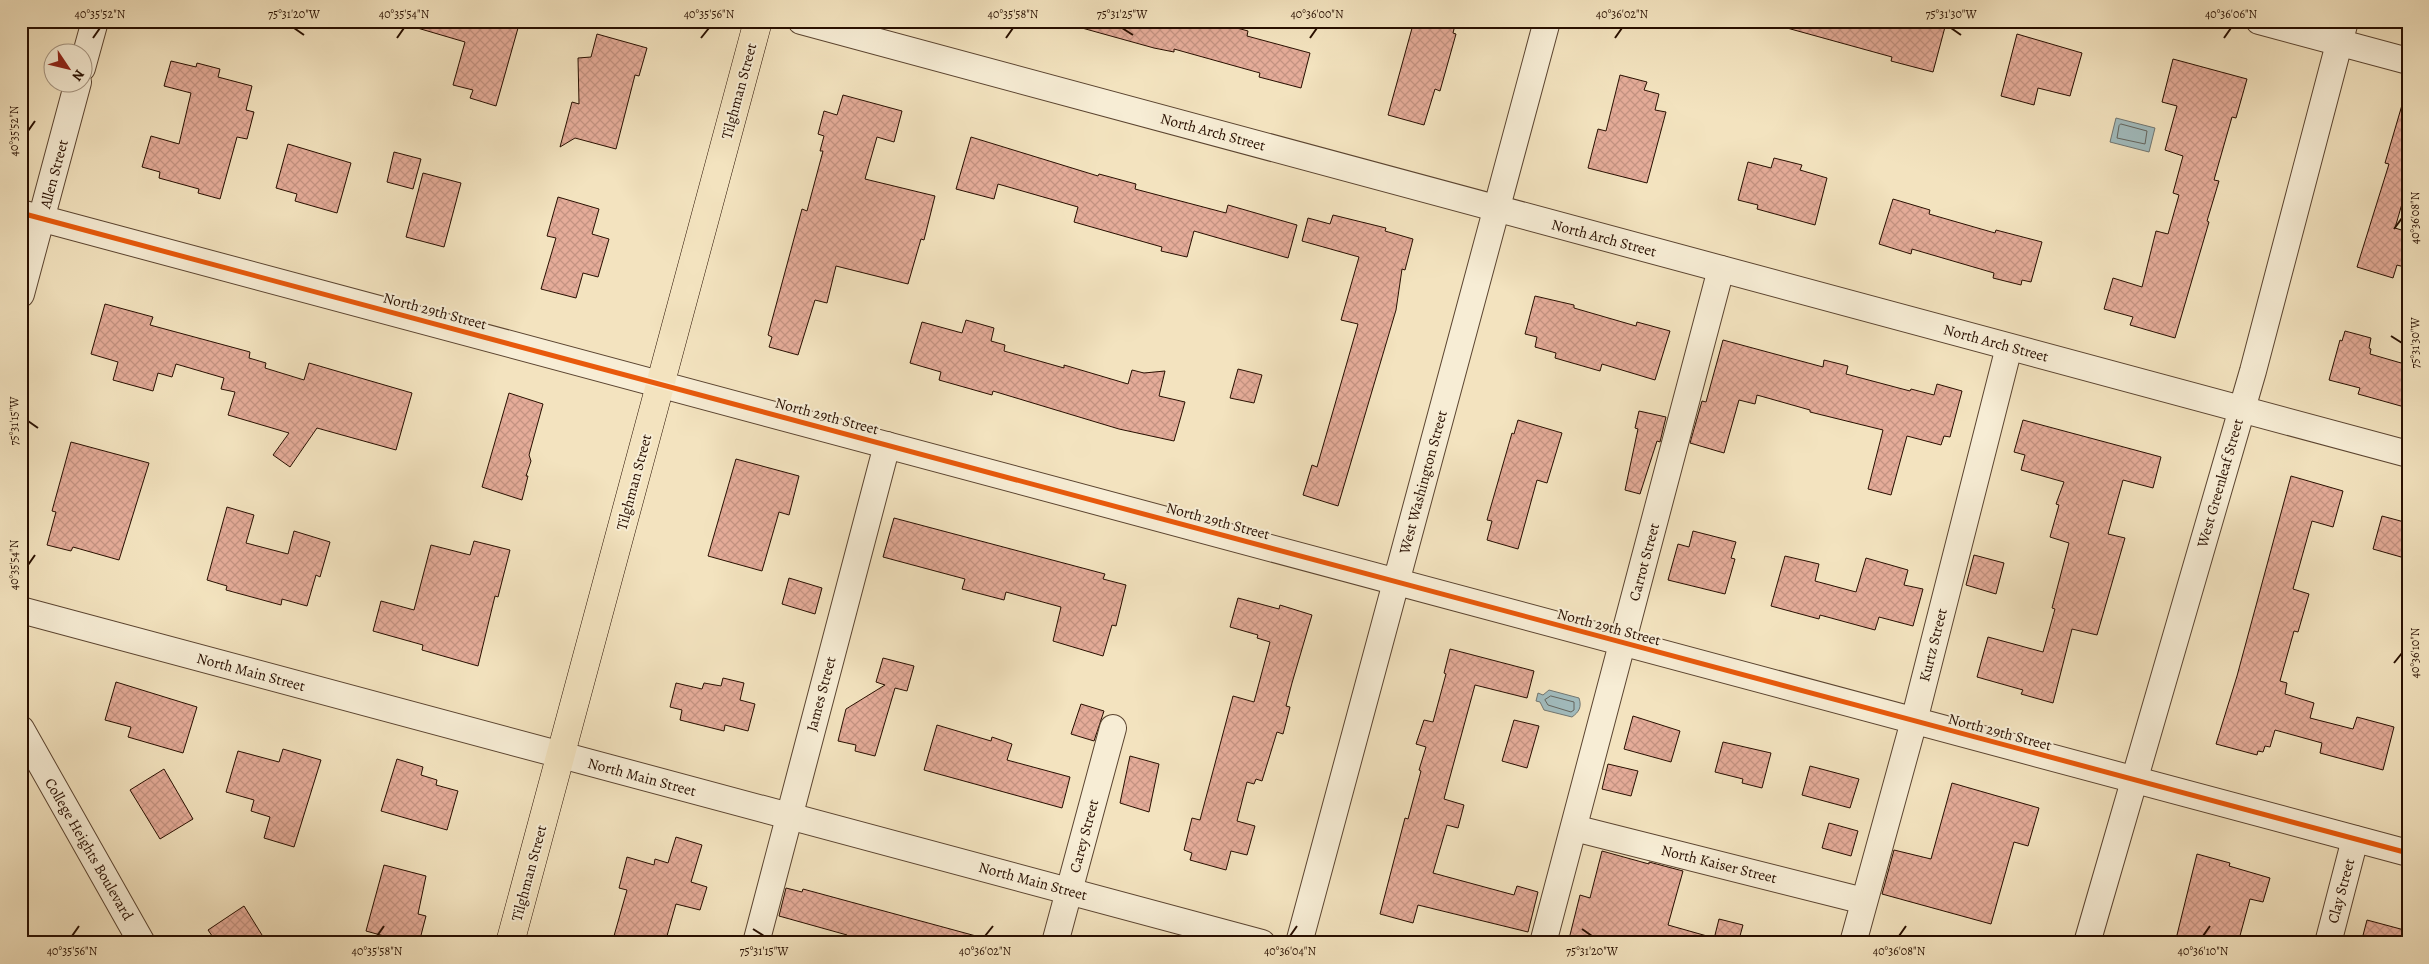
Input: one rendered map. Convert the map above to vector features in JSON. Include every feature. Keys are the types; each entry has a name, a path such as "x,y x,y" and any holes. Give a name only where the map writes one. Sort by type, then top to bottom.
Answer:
{"main road":[{"name":"Tilghman Street","path":"510,943 758,21"}],"street":[{"path":"89,42 95,21"},
{"name":"North Arch Street","path":"801,21 2408,454"},
{"name":"West Washington Street","path":"1299,943 1547,21"},
{"path":"2259,21 2342,32 2408,61"},
{"name":"West Greenleaf Street","path":"2087,943 2242,409 2342,32"},
{"name":"Allen Street","path":"21,294 32,216 75,92"},
{"name":"North 29th Street","path":"32,216 2408,853"},
{"name":"Carrot Street","path":"1543,943 1721,269"},
{"name":"Kurtz Street","path":"1853,943 1914,721 2009,346"},
{"name":"James Street","path":"756,943 887,445"},
{"name":"North Main Street","path":"21,610 1262,943"},
{"name":"Carey Street","path":"1055,943 1113,728"},
{"name":"College Heights Boulevard","path":"21,729 142,943"},
{"name":"North Kaiser Street","path":"1574,828 1864,900"},
{"name":"Clay Street","path":"2328,943 2355,839"}],"water":[{"path":"2116,118 2155,128 2149,152 2110,142"},
{"path":"1549,690 1579,698 1580,707 1578,711 1572,717 1544,710 1540,702 1536,701 1538,693 1543,695"}],"building":[{"path":"415,21 520,21 496,106 470,98 473,90 453,85 465,42 414,27"},
{"path":"1082,21 1212,21 1248,31 1247,36 1310,53 1301,88 1259,77 1260,73 1174,49 1174,52 1154,48 1082,28"},
{"path":"1414,21 1456,21 1453,33 1456,34 1440,91 1435,89 1424,125 1388,115"},
{"path":"1788,21 1923,21 1945,27 1933,72 1891,61 1892,57 1787,28"},
{"path":"597,34 647,48 639,76 635,75 616,149 575,138 560,147 572,102 579,104 578,58 591,57"},
{"path":"2017,34 2082,53 2070,96 2038,88 2034,105 2001,96"},
{"path":"2173,59 2247,79 2236,118 2232,117 2214,180 2219,181 2207,221 2209,222 2175,338 2130,325 2133,317 2104,309 2113,278 2142,287 2156,231 2168,234 2179,195 2173,193 2183,156 2165,150 2177,106 2162,102"},
{"path":"171,61 196,67 197,63 220,69 218,77 252,86 246,110 254,112 247,139 237,137 220,199 198,193 199,189 159,178 160,172 142,167 151,136 179,144 191,93 164,86"},
{"path":"1620,75 1647,82 1644,90 1659,94 1655,110 1666,112 1647,183 1588,168 1598,129 1606,131"},
{"path":"843,95 902,111 894,142 877,137 865,179 935,196 924,240 921,239 908,284 836,266 827,303 815,300 798,355 769,347 772,337 768,335 802,209 807,211 823,151 820,151 824,136 818,134 824,111 837,115"},
{"path":"2402,105 2408,106 2408,183 2395,228 2408,232 2408,268 2397,265 2393,278 2357,267 2389,164 2385,163"},
{"path":"971,137 1098,176 1099,174 1136,184 1135,189 1226,213 1228,205 1297,225 1288,258 1194,231 1187,257 1161,251 1162,247 1074,222 1078,207 998,184 994,199 956,189"},
{"path":"288,144 351,163 337,213 295,201 297,194 276,188"},
{"path":"394,152 421,159 413,189 387,182"},
{"path":"1774,158 1802,165 1800,170 1827,178 1815,225 1757,209 1758,205 1738,200 1748,162 1771,168"},
{"path":"423,173 461,183 444,247 406,237"},
{"path":"558,197 599,209 592,234 609,239 598,277 583,273 576,298 541,289 556,238 547,236"},
{"path":"1893,199 1930,210 1929,214 1995,233 1996,230 2042,242 2031,282 2022,280 2021,285 1993,278 1994,273 1912,249 1911,254 1879,244"},
{"path":"1333,215 1386,228 1385,231 1413,239 1405,270 1402,269 1396,310 1338,506 1303,495 1312,465 1317,467 1358,324 1341,320 1359,257 1302,241 1308,218 1330,224"},
{"path":"1535,296 1574,305 1574,308 1636,326 1637,322 1670,331 1655,380 1602,364 1600,371 1555,358 1556,353 1535,347 1537,337 1525,334"},
{"path":"105,304 153,317 150,325 250,352 249,358 266,363 265,368 304,380 309,363 412,393 396,450 317,428 290,467 273,455 289,433 228,415 235,392 221,389 224,378 176,364 172,377 158,373 153,391 113,380 118,362 91,354"},
{"path":"966,320 994,328 991,341 1005,345 1004,351 1064,368 1064,365 1128,384 1132,370 1144,373 1165,371 1159,396 1185,402 1174,441 1119,429 993,391 992,395 939,380 941,372 910,363 922,322 962,333"},
{"path":"2345,331 2371,338 2370,354 2408,365 2408,408 2358,394 2360,388 2329,380 2340,340 2342,341"},
{"path":"1723,340 1823,367 1824,360 1848,366 1846,374 1910,391 1911,389 1934,395 1937,384 1962,391 1950,437 1944,436 1941,445 1907,436 1891,495 1868,489 1883,430 1810,412 1810,410 1757,395 1755,404 1739,400 1724,453 1690,443 1702,401 1706,402"},
{"path":"1238,369 1262,375 1254,403 1230,398"},
{"path":"509,393 543,404 529,455 531,461 522,500 482,487"},
{"path":"1639,411 1666,417 1660,442 1657,441 1640,494 1625,490 1638,429 1635,428"},
{"path":"1518,420 1562,433 1547,483 1537,480 1518,549 1487,540 1492,521 1487,520 1512,433 1514,434"},
{"path":"2023,420 2161,457 2153,488 2123,480 2108,534 2125,538 2097,635 2072,629 2053,703 2021,694 2023,690 1977,677 1988,637 2043,652 2055,609 2052,608 2069,543 2050,537 2059,505 2056,504 2064,482 2021,470 2025,455 2014,452"},
{"path":"71,442 149,463 119,560 73,547 71,551 47,545 56,512 52,511"},
{"path":"736,459 799,476 789,515 779,512 762,571 708,556"},
{"path":"2291,476 2343,491 2333,527 2312,521 2293,589 2309,594 2298,632 2294,631 2280,681 2287,683 2285,694 2314,703 2310,718 2353,729 2357,717 2394,727 2383,770 2320,753 2322,743 2275,730 2270,747 2265,746 2263,752 2258,751 2257,755 2216,744 2237,676"},
{"path":"227,507 254,515 246,543 288,554 294,531 330,542 320,577 316,575 307,606 282,599 281,605 226,590 227,586 207,580"},
{"path":"2382,516 2408,523 2408,559 2373,549"},
{"path":"894,518 1105,574 1103,579 1126,585 1116,626 1112,625 1103,656 1053,641 1061,607 1006,592 1004,600 962,589 965,579 883,557"},
{"path":"1693,531 1736,542 1731,558 1735,559 1725,594 1668,580 1678,544 1689,547"},
{"path":"474,541 510,550 498,597 495,596 478,666 422,650 423,645 373,631 381,601 414,610 431,545 470,555"},
{"path":"1974,555 2004,563 1996,594 1966,585"},
{"path":"1785,556 1819,564 1815,581 1856,592 1866,558 1908,570 1904,585 1923,589 1913,626 1879,617 1875,630 1820,615 1819,619 1771,606"},
{"path":"789,578 822,588 815,614 782,604"},
{"path":"1238,598 1279,609 1280,605 1312,615 1286,706 1290,707 1283,734 1277,732 1262,781 1256,779 1254,784 1247,782 1237,821 1255,826 1247,855 1231,851 1226,870 1190,860 1192,853 1184,850 1192,818 1200,820 1233,696 1254,702 1270,642 1257,638 1258,635 1230,627"},
{"path":"1450,649 1534,671 1527,698 1475,685 1444,799 1464,805 1458,828 1447,825 1433,873 1514,895 1517,886 1538,892 1528,932 1418,905 1413,923 1380,914 1405,818 1408,819 1421,771 1419,770 1426,747 1416,744 1424,720 1433,722 1446,674 1444,673"},
{"path":"883,658 914,666 907,691 895,688 875,756 855,751 856,745 838,741 846,709 885,685 876,682"},
{"path":"723,678 744,683 740,700 755,704 748,731 725,725 724,731 680,720 682,710 670,707 676,683 702,689 704,683 721,686"},
{"path":"116,682 197,707 183,753 128,737 131,727 105,720"},
{"path":"1081,704 1104,711 1094,741 1071,734"},
{"path":"1633,716 1680,731 1671,762 1624,749"},
{"path":"1514,720 1539,726 1527,768 1502,761"},
{"path":"937,725 991,741 992,737 1012,744 1007,760 1070,777 1062,808 924,770"},
{"path":"1723,742 1771,753 1762,788 1742,783 1743,779 1715,772"},
{"path":"283,749 321,760 294,847 264,838 270,817 251,811 254,800 226,792 238,751 279,762"},
{"path":"1130,756 1159,764 1149,812 1120,803"},
{"path":"397,759 423,767 421,775 437,780 436,785 458,791 447,830 381,811"},
{"path":"1608,764 1638,771 1631,796 1602,789"},
{"path":"1810,766 1859,779 1850,808 1802,795"},
{"path":"164,769 193,819 160,839 130,790"},
{"path":"1952,783 2039,808 2028,846 2014,842 1991,924 1882,894 1894,850 1931,859"},
{"path":"1829,823 1858,831 1851,856 1822,848"},
{"path":"676,837 702,845 691,882 707,887 700,910 676,904 665,943 612,943 627,890 619,888 627,857 654,865 655,859 668,863"},
{"path":"1602,851 1683,871 1668,925 1707,936 1706,943 1568,943 1580,895 1590,898"},
{"path":"2197,854 2230,863 2229,866 2270,878 2263,902 2250,899 2238,943 2175,943"},
{"path":"384,865 426,876 418,914 426,916 419,943 409,943 366,931"},
{"path":"786,888 802,892 803,889 976,936 975,943 845,943 847,935 779,916"},
{"path":"244,906 267,943 217,943 208,930"},
{"path":"1719,919 1743,925 1738,943 1713,943"},
{"path":"2367,920 2408,931 2408,943 2361,943"}],"cycle path":[{"path":"21,213 2408,853"}]}
